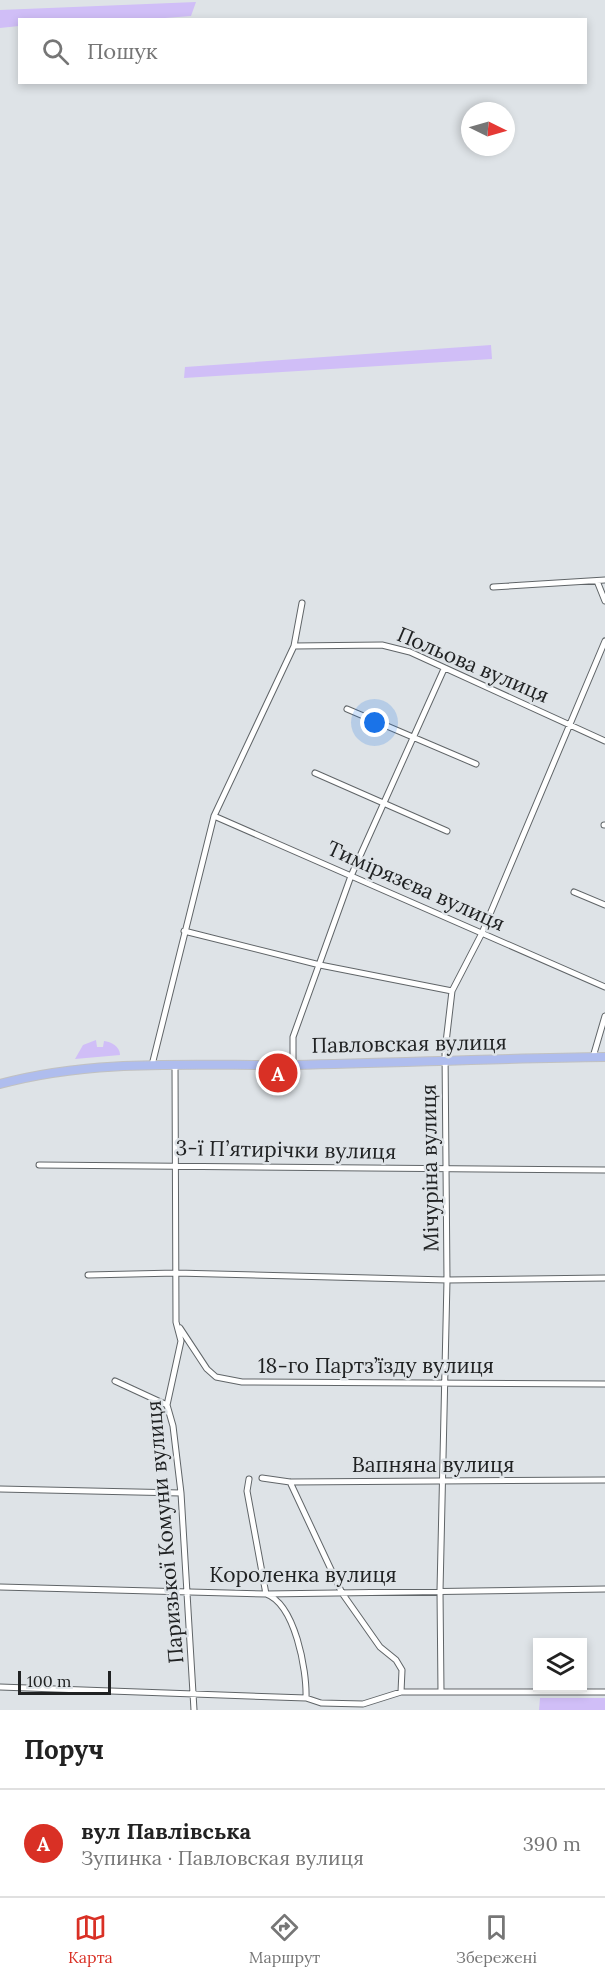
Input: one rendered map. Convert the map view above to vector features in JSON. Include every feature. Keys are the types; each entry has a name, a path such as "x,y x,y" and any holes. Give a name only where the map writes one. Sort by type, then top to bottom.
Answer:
{"main road":[{"name":"Павловская вулиця","path":"0,1084 46,1073 152,1065 292,1065 605,1057"}],"street":[{"path":"493,587 605,580"},
{"path":"597,581 605,601"},
{"path":"152,1065 214,816 294,646 302,603"},
{"name":"Мічуріна вулиця","path":"441,1692 440,1592 447,1280 445,1062 452,991 482,933 568,724 605,641"},
{"name":"Польова вулиця","path":"294,646 382,645 410,652 605,741"},
{"path":"292,1065 293,1037 351,876 411,738 444,669"},
{"path":"347,709 476,764"},
{"path":"315,773 447,831"},
{"name":"Тимірязєва вулиця","path":"214,816 605,987"},
{"path":"574,892 605,905"},
{"path":"184,931 320,965 452,991"},
{"path":"593,1057 605,1016"},
{"name":"Паризької Комуни вулиця","path":"175,1065 176,1322 181,1341 167,1405 173,1426 181,1493 189,1591 194,1710"},
{"name":"3-ї П’ятирічки вулиця","path":"39,1165 605,1170"},
{"path":"88,1275 176,1273 447,1280 605,1278"},
{"name":"18-го Партз’їзду вулиця","path":"176,1322 207,1369 216,1377 242,1382 605,1384"},
{"path":"115,1381 167,1405"},
{"name":"Вапняна вулиця","path":"262,1478 290,1482 605,1480"},
{"path":"249,1479 247,1491 266,1594 276,1597 282,1604 294,1630 306,1686 306,1698"},
{"path":"290,1482 321,1553 342,1593 380,1647 396,1660 402,1670 401,1692"},
{"path":"0,1488 181,1493"},
{"name":"Короленка вулиця","path":"0,1587 266,1594 605,1589"},
{"path":"0,1687 306,1698 321,1704 351,1707 401,1692 605,1692"}],"shaded area":[{"path":"196,2 191,16 18,18 18,26 0,28 0,10"},
{"path":"491,345 492,359 184,378 185,367"},
{"path":"96,1040 97,1047 103,1047 104,1041 115,1045 120,1055 75,1059 83,1045"},
{"path":"540,1698 605,1698 605,1710 539,1710"}],"place":[{"name":"вул Павлівська","path":"278,1073"}]}
